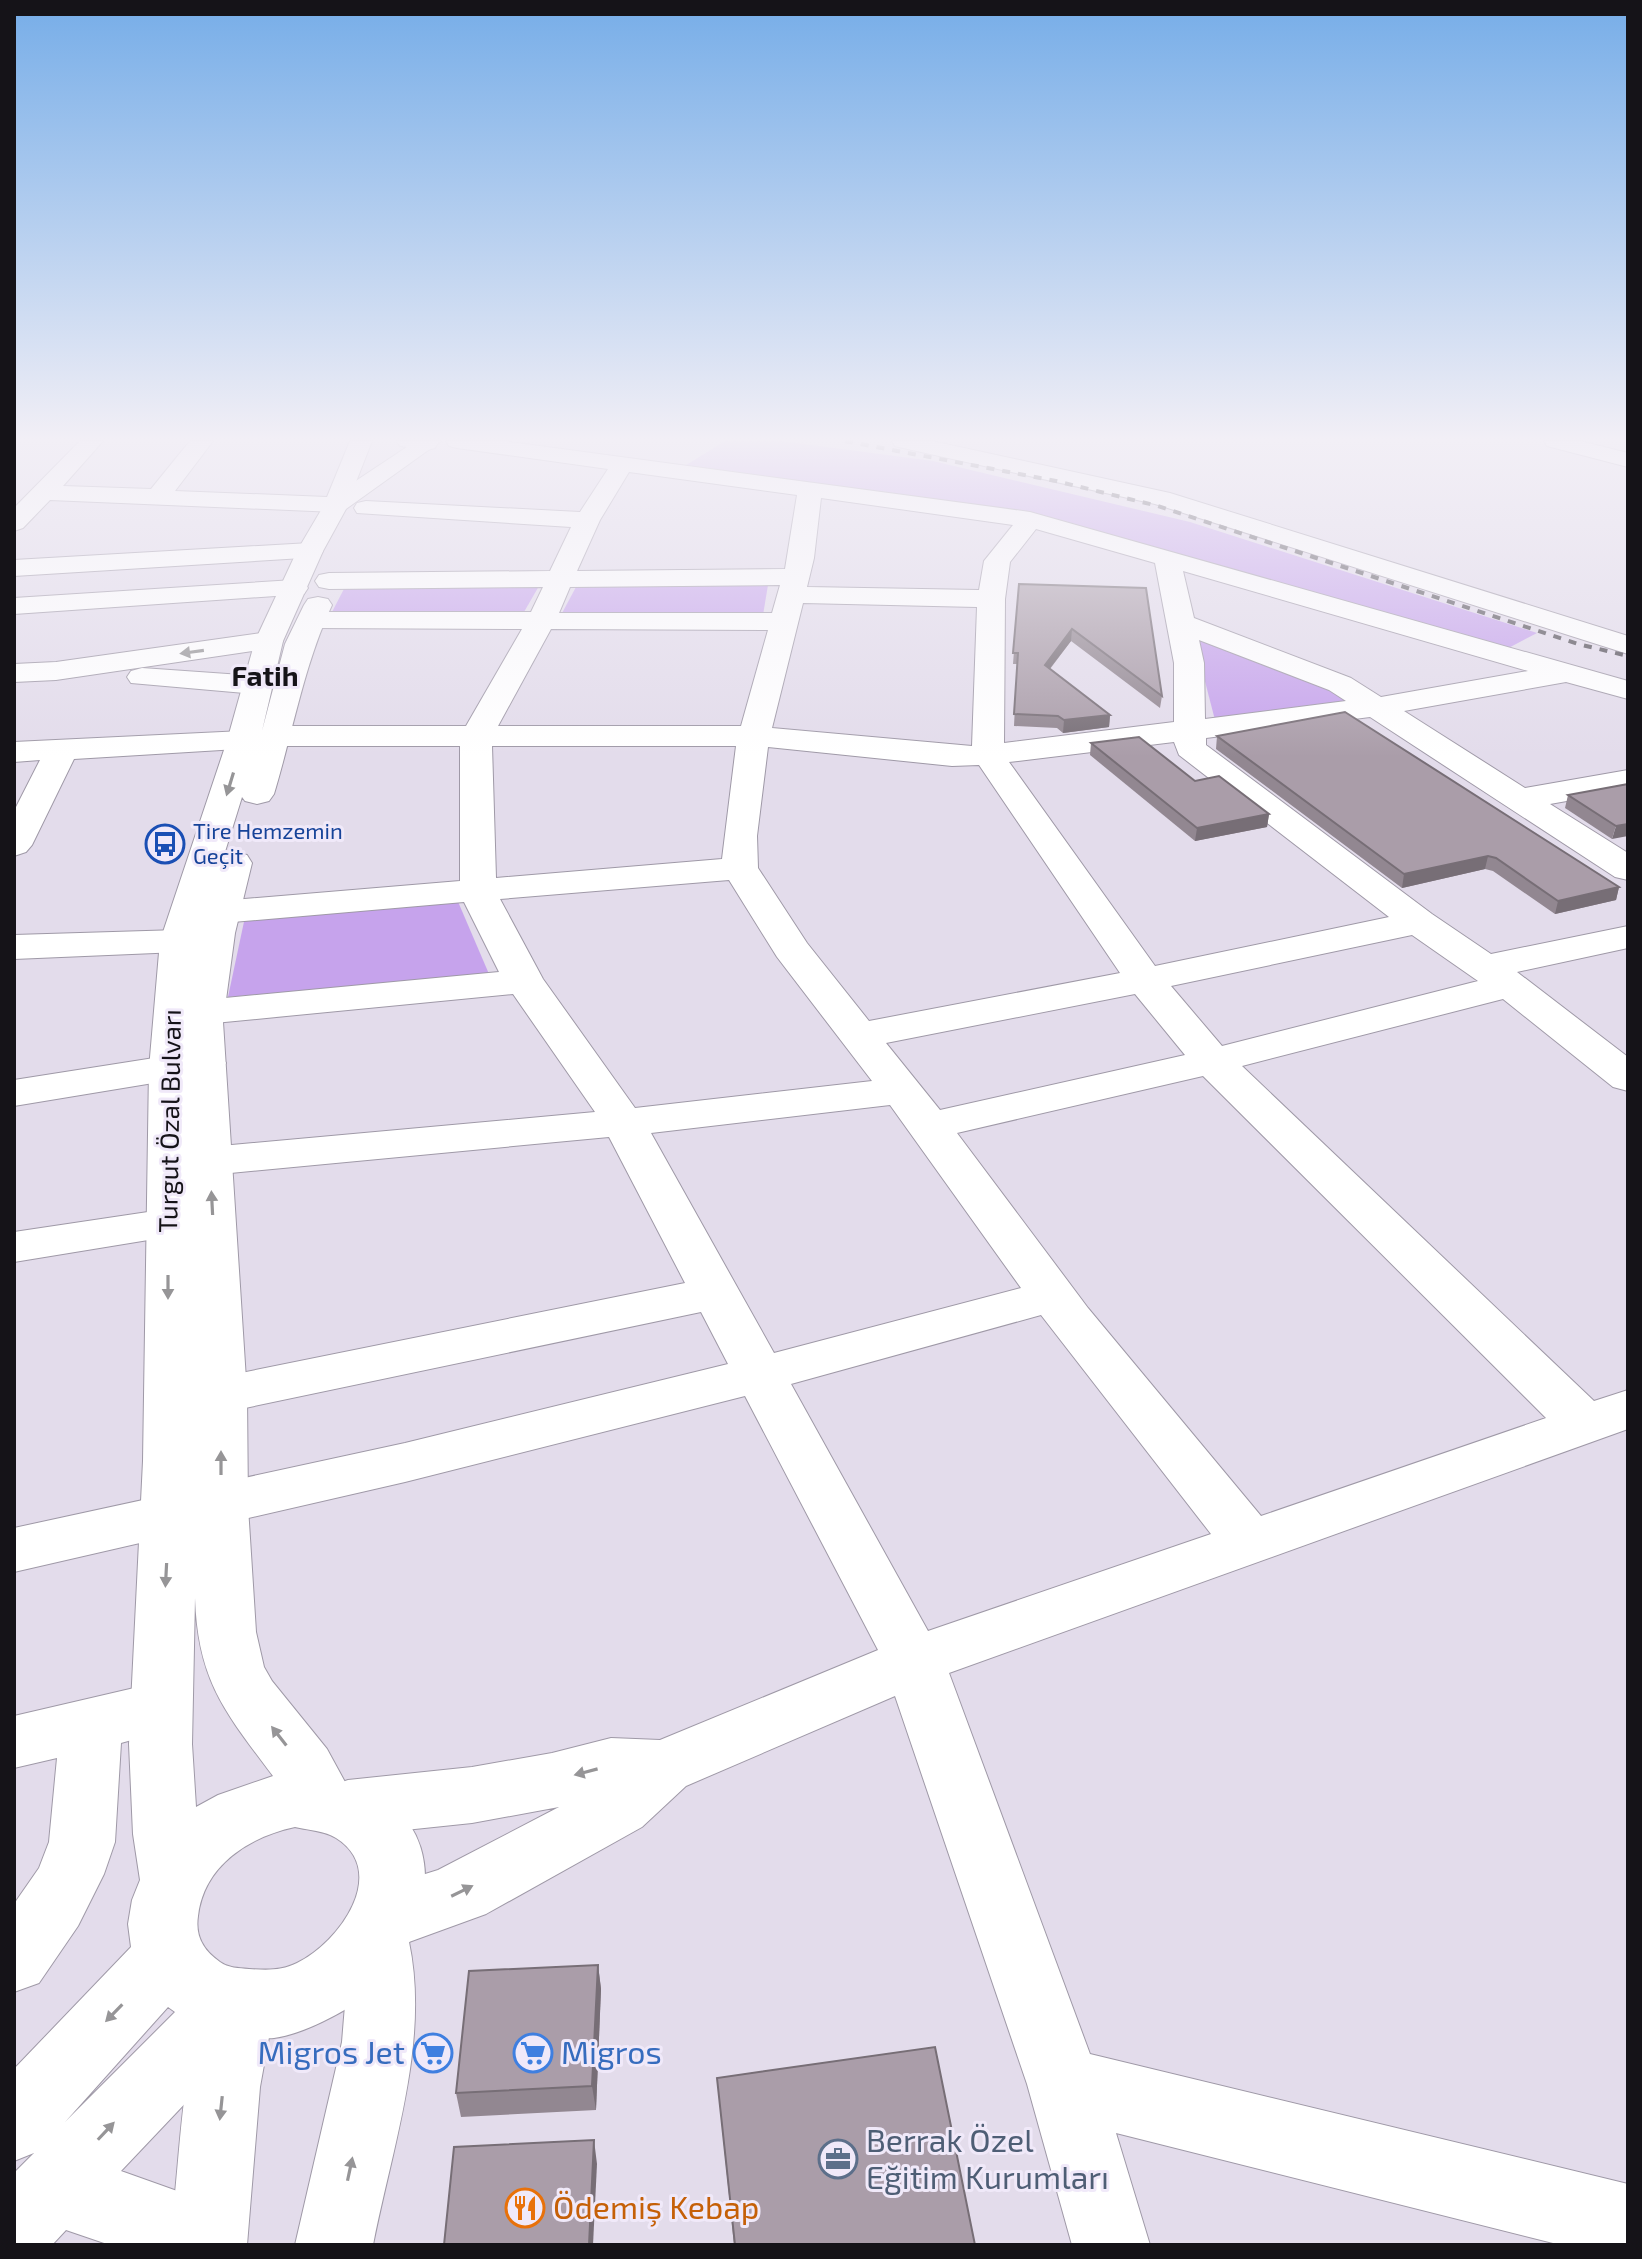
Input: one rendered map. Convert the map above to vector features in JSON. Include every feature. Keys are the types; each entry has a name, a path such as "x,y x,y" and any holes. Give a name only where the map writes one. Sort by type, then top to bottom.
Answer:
{"street":[{"path":"14,568 170,546"},
{"path":"230,546 311,585 540,623 790,598"},
{"name":"Turgut Özal Bulvarı","path":"331,546 311,585 269,641 257,685 260,738 221,912 204,1012 188,1066 168,1224 195,1512 234,1668 250,1699 335,1804"},
{"path":"575,546 540,623 477,735 474,759 478,891 496,932 524,981 622,1120 914,1661 1064,2084 1111,2245"},
{"path":"799,546 790,598 755,736 740,836 740,868 791,949 929,1126 1052,1296 1249,1541"},
{"path":"381,1929 462,1892 619,1807 663,1767 914,1661 1249,1541 1614,1420 1212,1061 1145,980 988,755 991,599 997,561 1009,546"},
{"path":"1125,546 1628,690"},
{"path":"1315,546 1628,645"},
{"path":"1167,558 1189,663 1190,748 1419,922 1498,976 1628,1078"},
{"path":"14,606 311,585 561,579 790,598 991,599"},
{"name":"Turgut Özal Bulvarı","path":"173,1879 165,1822 160,1708 195,1512 221,1395 210,1161 172,1007 179,941 299,644 311,585"},
{"path":"1178,622 1340,684 1628,869"},
{"path":"14,673 56,671 269,641"},
{"path":"56,671 257,685"},
{"path":"14,752 260,738 477,735 755,736 952,756 988,755 1376,707 1567,673"},
{"path":"14,845 62,750"},
{"path":"1519,799 1628,780"},
{"path":"221,912 740,868"},
{"path":"856,1036 1145,980 1419,922"},
{"path":"929,1126 1212,1061 1628,937"},
{"path":"14,947 179,941"},
{"path":"204,1012 524,981"},
{"path":"14,1093 188,1066"},
{"path":"210,1161 701,1115 900,1091"},
{"path":"14,1247 168,1224"},
{"path":"221,1395 714,1293"},
{"path":"14,1550 195,1512 762,1376 1052,1296"},
{"path":"14,1742 160,1708"},
{"path":"14,1960 65,1886 78,1860 91,1724"},
{"path":"335,1804 369,1821 385,1840 394,1863 395,1888 381,1929 353,1965 326,1985 295,1998 263,2005 236,2003 206,1994 184,1979 169,1957 162,1933 164,1906 173,1879 189,1855 211,1833 237,1816 265,1805 295,1799 335,1804 472,1795 552,1781 611,1765 663,1767"},
{"path":"334,2245 375,2064 382,2015 381,1929"},
{"path":"14,2124 102,2025 169,1957"},
{"path":"34,2207 236,2003"},
{"path":"34,2207 208,2243 216,2186 223,2087 236,2003"},
{"path":"1064,2084 1628,2223"}],"shaded area":[{"path":"1123,546 1266,546 1537,633 1499,653"},
{"path":"768,585 763,615 561,615 576,587"},
{"path":"539,586 524,612 332,612 345,587"},
{"path":"1194,639 1206,639 1346,697 1349,703 1215,720"},
{"path":"456,897 489,974 228,997 245,917"}],"building":[{"path":"1019,584 1146,588 1162,696 1072,629 1045,665 1110,715 1064,720 1058,716 1014,714 1018,653 1013,653"},
{"path":"1345,712 1619,887 1558,901 1496,858 1488,856 1404,874 1217,736"},
{"path":"1139,737 1195,781 1219,776 1269,814 1197,828 1091,743"},
{"path":"1628,784 1628,824 1616,826 1568,795"},
{"name":"Migros","path":"598,1965 592,2086 456,2093 469,1971"},
{"name":"Berrak Özel Eğitim Kurumları","path":"935,2047 975,2245 735,2245 717,2078"},
{"name":"Ödemiş Kebap","path":"594,2140 589,2245 444,2245 454,2147"}],"railway":[{"path":"1281,546 1578,644 1628,656"}],"place":[{"name":"Tire Hemzemin Geçit","path":"165,844"},
{"name":"Migros Jet","path":"433,2053"},
{"name":"Migros","path":"533,2053"},
{"name":"Berrak Özel Eğitim Kurumları","path":"838,2159"},
{"name":"Ödemiş Kebap","path":"525,2208"}],"district":[{"name":"Fatih","path":"265,676"}]}
